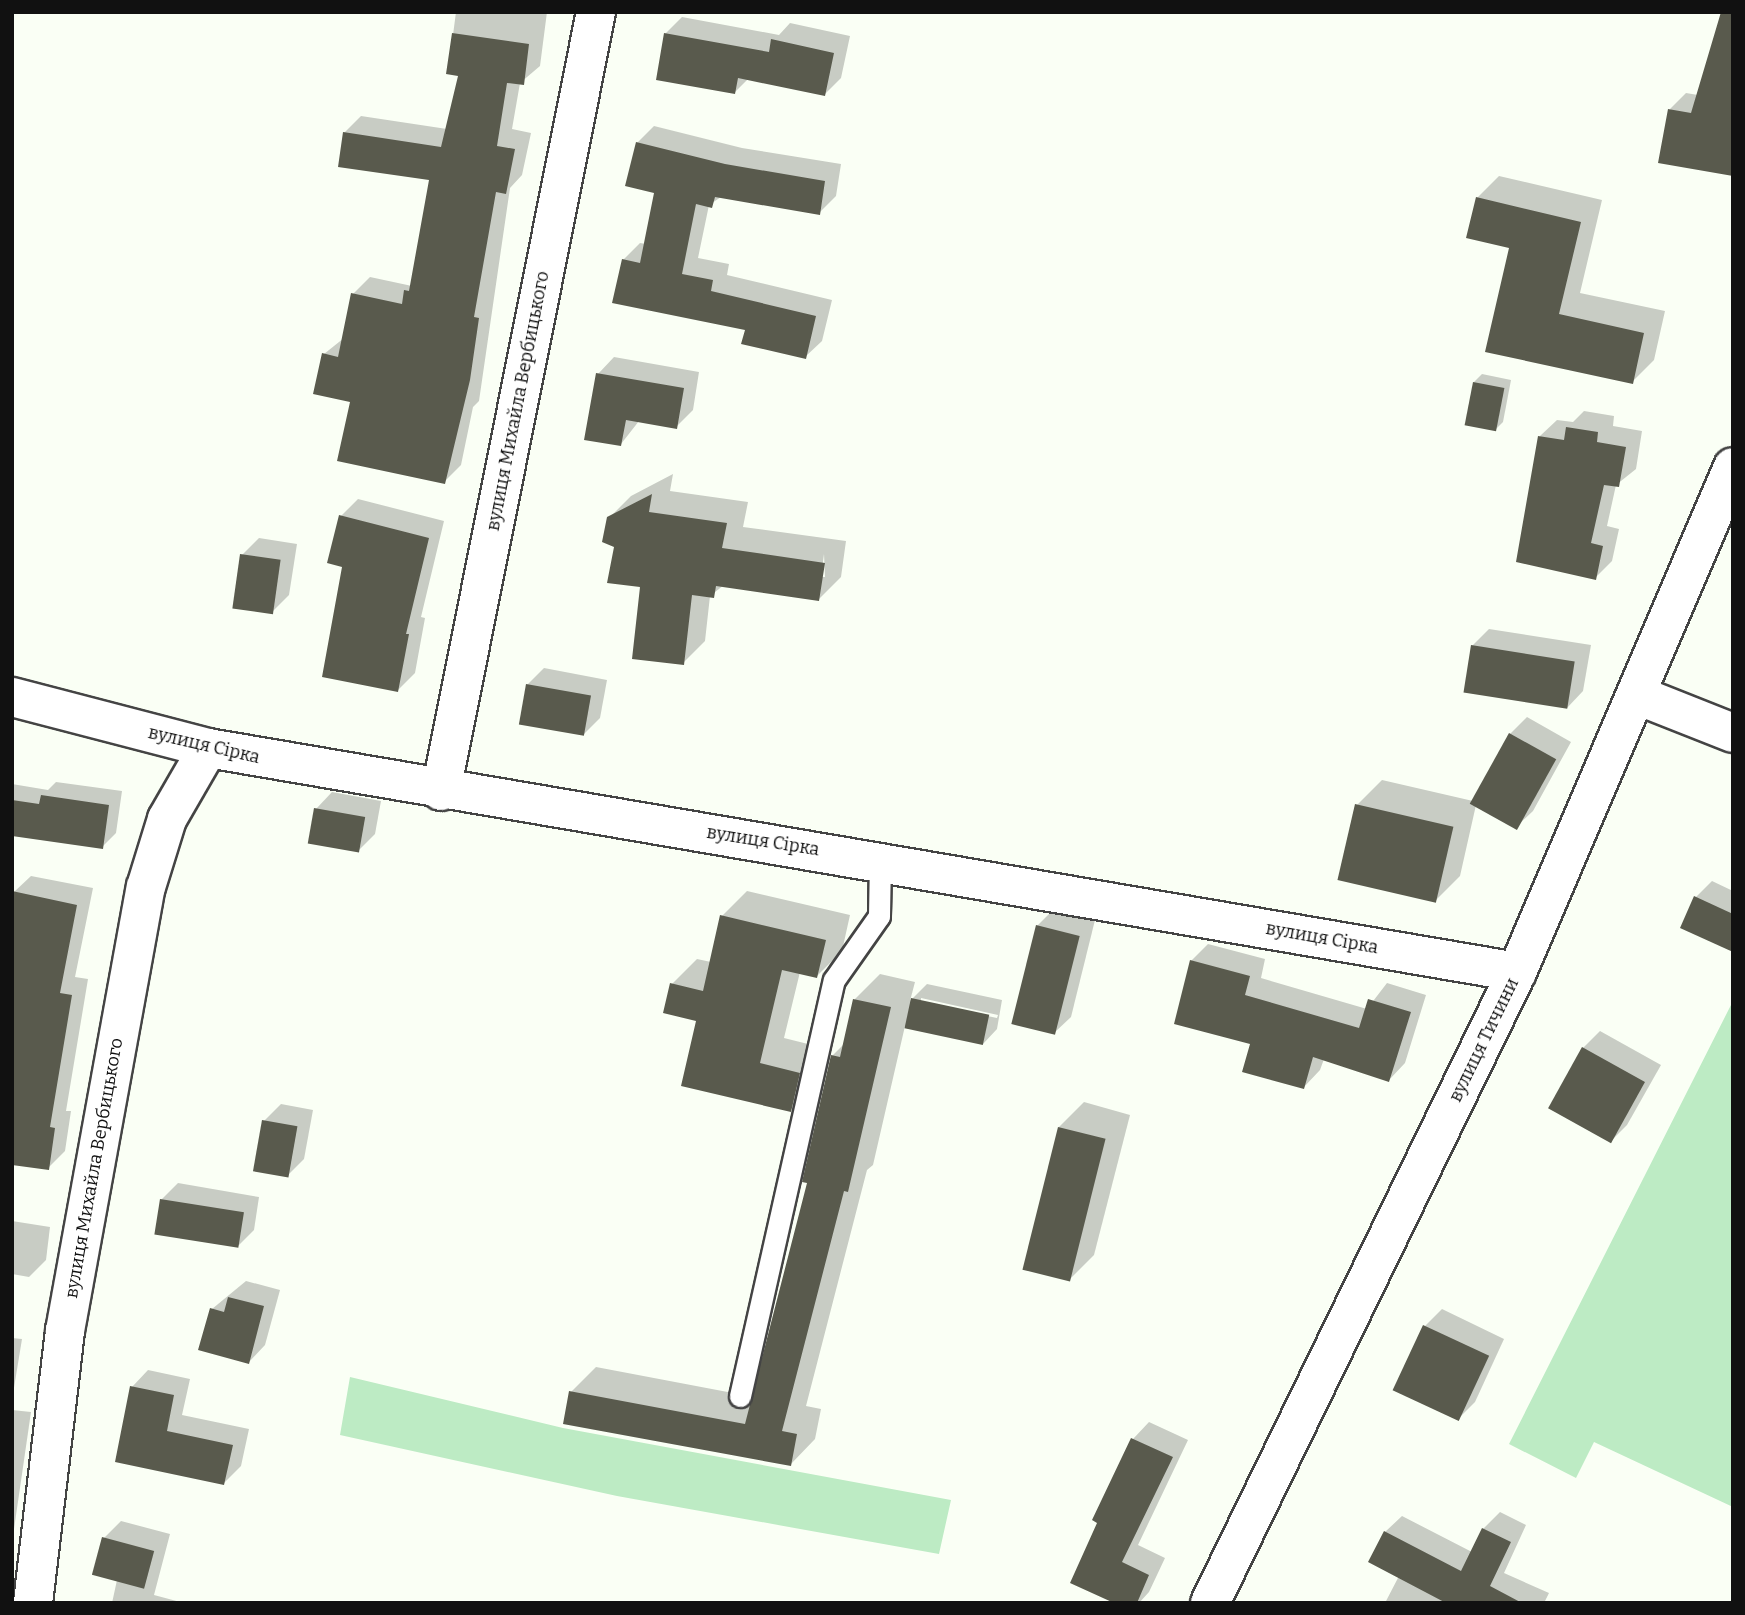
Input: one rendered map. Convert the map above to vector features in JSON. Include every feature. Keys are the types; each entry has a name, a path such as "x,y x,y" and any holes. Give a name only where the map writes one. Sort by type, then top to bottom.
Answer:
{"street":[{"name":"вулиця Михайла Вербицького","path":"441,791 596,12"},
{"name":"вулиця Тичини","path":"1210,1603 1517,972 1733,467"},
{"path":"1637,695 1733,733"},
{"name":"вулиця Сірка","path":"12,697 208,748 441,791 880,860 1517,972"},
{"name":"вулиця Михайла Вербицького","path":"33,1603 65,1331 146,887 167,819 208,748"}],"lane":[{"path":"740,1396 834,980 879,916 880,860"}],"green space":[{"path":"1733,1001 1733,1507 1594,1442 1576,1478 1509,1444"},
{"path":"350,1377 563,1428 951,1500 939,1554 617,1496 340,1435"}],"building":[{"path":"1721,12 1733,12 1733,176 1658,163 1668,109 1691,113"},
{"path":"452,33 529,44 524,85 507,83 497,146 515,149 506,194 496,192 474,317 479,318 470,380 445,484 337,461 350,402 313,394 322,353 338,357 351,293 402,304 404,290 409,291 429,180 338,167 343,132 441,147 458,76 446,74"},
{"path":"664,33 769,52 771,39 834,53 825,96 738,78 735,94 656,80"},
{"path":"636,142 725,164 825,181 820,215 715,197 712,208 696,204 682,274 713,280 711,291 816,316 806,359 741,344 745,330 612,303 622,259 640,263 654,193 625,186"},
{"path":"1476,197 1581,222 1559,314 1644,333 1633,384 1485,352 1509,248 1466,238"},
{"path":"596,373 684,388 677,429 626,420 621,446 584,440"},
{"path":"1473,382 1504,388 1496,431 1465,425"},
{"path":"1566,427 1598,432 1597,442 1626,447 1619,487 1604,485 1591,543 1603,546 1596,580 1516,562 1538,436 1564,440"},
{"path":"652,494 649,512 727,523 722,548 825,563 819,601 716,586 714,598 692,595 684,665 632,659 640,587 607,583 614,547 602,542 607,517"},
{"path":"339,515 429,538 406,634 409,634 398,692 322,677 342,567 327,563"},
{"path":"240,554 281,560 273,614 232,608"},
{"path":"1471,645 1575,661 1567,709 1463,692"},
{"path":"526,684 591,695 584,736 519,724"},
{"path":"1509,733 1556,759 1517,830 1470,804"},
{"path":"41,795 109,805 103,849 12,836 12,800 39,804"},
{"path":"1355,804 1453,827 1436,903 1337,880"},
{"path":"314,808 365,817 359,852 308,843"},
{"path":"12,891 77,905 60,993 72,995 50,1127 55,1128 49,1170 12,1165"},
{"path":"1694,896 1733,914 1733,952 1680,928"},
{"path":"720,915 826,940 817,978 782,970 760,1063 800,1073 791,1112 681,1086 696,1021 663,1013 670,983 703,991"},
{"path":"1036,925 1080,936 1055,1035 1011,1024"},
{"path":"1190,960 1250,976 1245,995 1359,1028 1368,999 1411,1012 1389,1082 1313,1057 1304,1089 1242,1072 1250,1044 1174,1024"},
{"path":"911,998 989,1015 983,1045 905,1028"},
{"path":"853,999 891,1007 848,1192 844,1191 782,1431 797,1434 791,1466 563,1424 569,1391 745,1424 807,1183 802,1182 831,1055 840,1057"},
{"path":"1582,1047 1645,1082 1611,1143 1548,1108"},
{"path":"262,1120 297,1126 288,1177 253,1171"},
{"path":"1058,1127 1106,1139 1070,1281 1022,1270"},
{"path":"160,1199 244,1212 238,1248 154,1235"},
{"path":"228,1297 264,1306 249,1364 198,1350 210,1308 224,1312"},
{"path":"1423,1325 1489,1356 1459,1421 1393,1390"},
{"path":"130,1386 174,1395 167,1431 233,1445 224,1485 115,1462"},
{"path":"1131,1438 1173,1457 1122,1562 1149,1575 1137,1603 1114,1603 1070,1583 1097,1523 1092,1520"},
{"path":"1482,1528 1511,1542 1490,1586 1522,1603 1446,1603 1368,1562 1384,1531 1461,1571"},
{"path":"102,1537 154,1551 144,1589 92,1575"}]}
